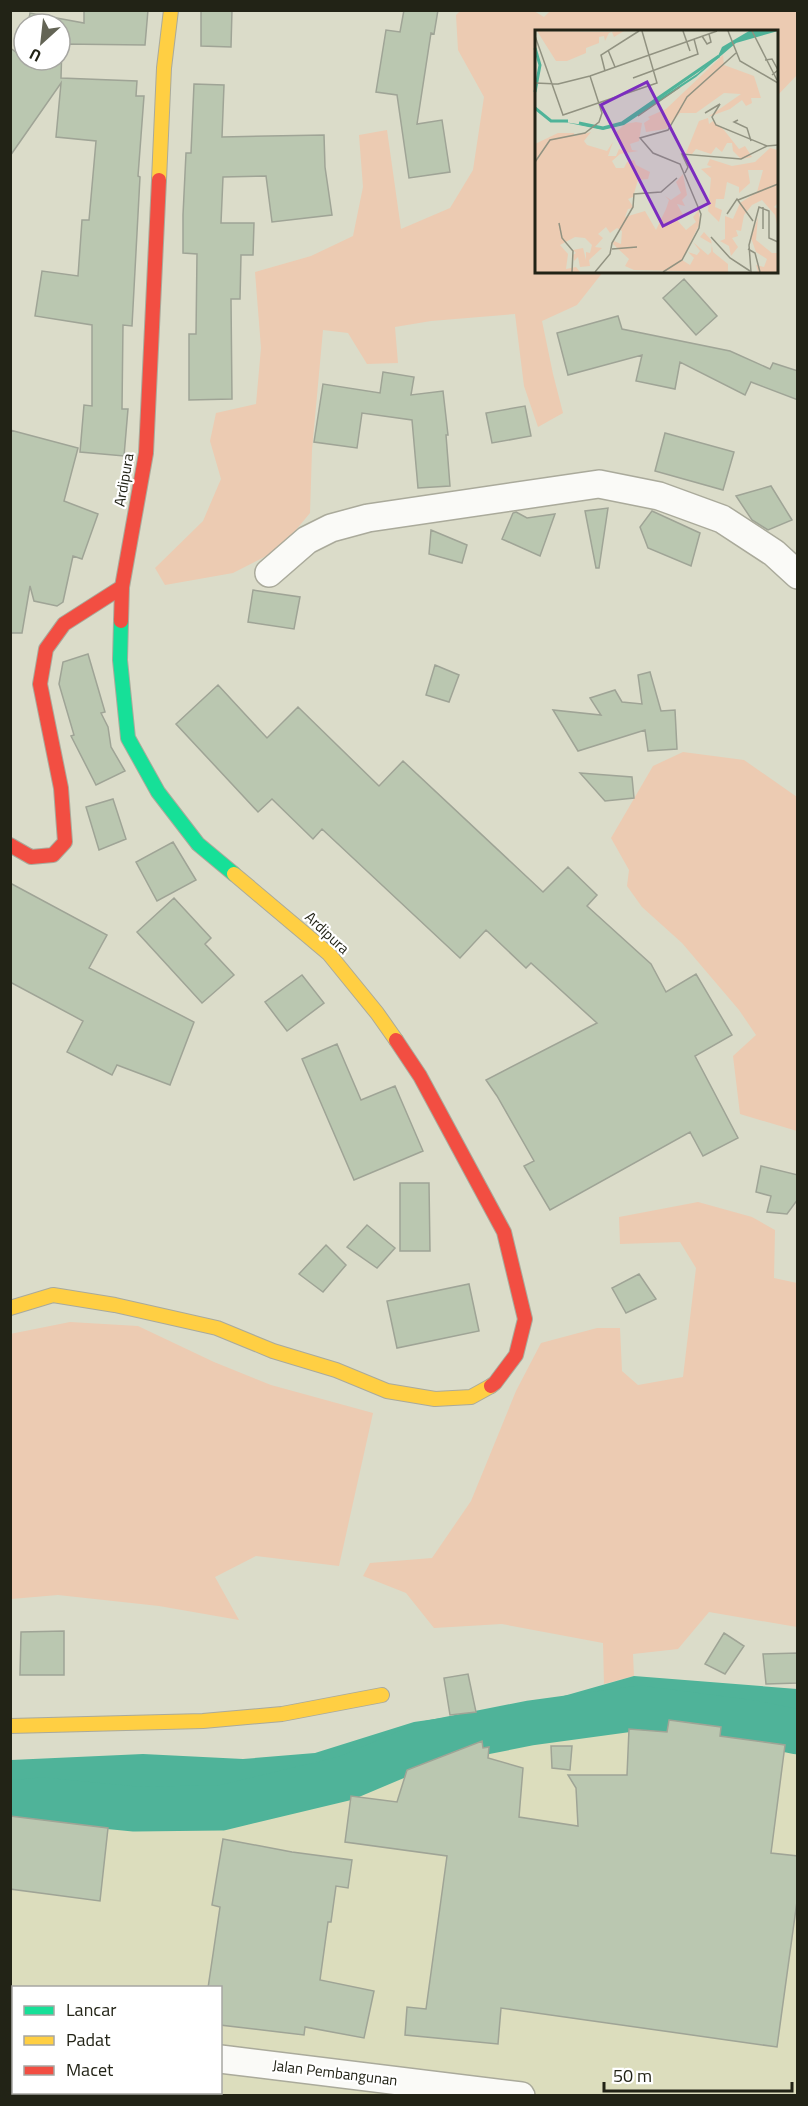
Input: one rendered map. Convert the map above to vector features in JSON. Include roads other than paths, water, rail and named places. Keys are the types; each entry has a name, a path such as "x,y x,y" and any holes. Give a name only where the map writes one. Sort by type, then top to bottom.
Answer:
{"street":[{"name":"Ardipura","path":"10,1308 53,1295 115,1305 217,1328 273,1351 336,1370 387,1391 435,1399 471,1397 495,1383 516,1355 525,1319 504,1232 420,1076 377,1013 329,954 198,844 158,792 128,738 120,660 122,587 146,453 164,68 171,10"},
{"path":"269,573 307,540 331,528 368,518 599,484 658,496 722,519 774,553 798,575"},
{"path":"10,845 31,857 53,855 65,842 62,788 40,684 46,649 64,624 122,587"},
{"path":"10,1726 203,1721 282,1714 382,1695"},
{"name":"Jalan Pembangunan","path":"222,2059 521,2096"}],"water":[{"path":"634,1676 797,1689 797,1712 700,1700 619,1703 562,1711 413,1742 323,1775 263,1791 11,1793 11,1760 143,1754 243,1759 315,1753 414,1722 532,1705"}],"waterway":[{"path":"10,1803 42,1800 135,1809 221,1808 346,1778 429,1743 530,1723 640,1708 755,1723 798,1732"}]}
